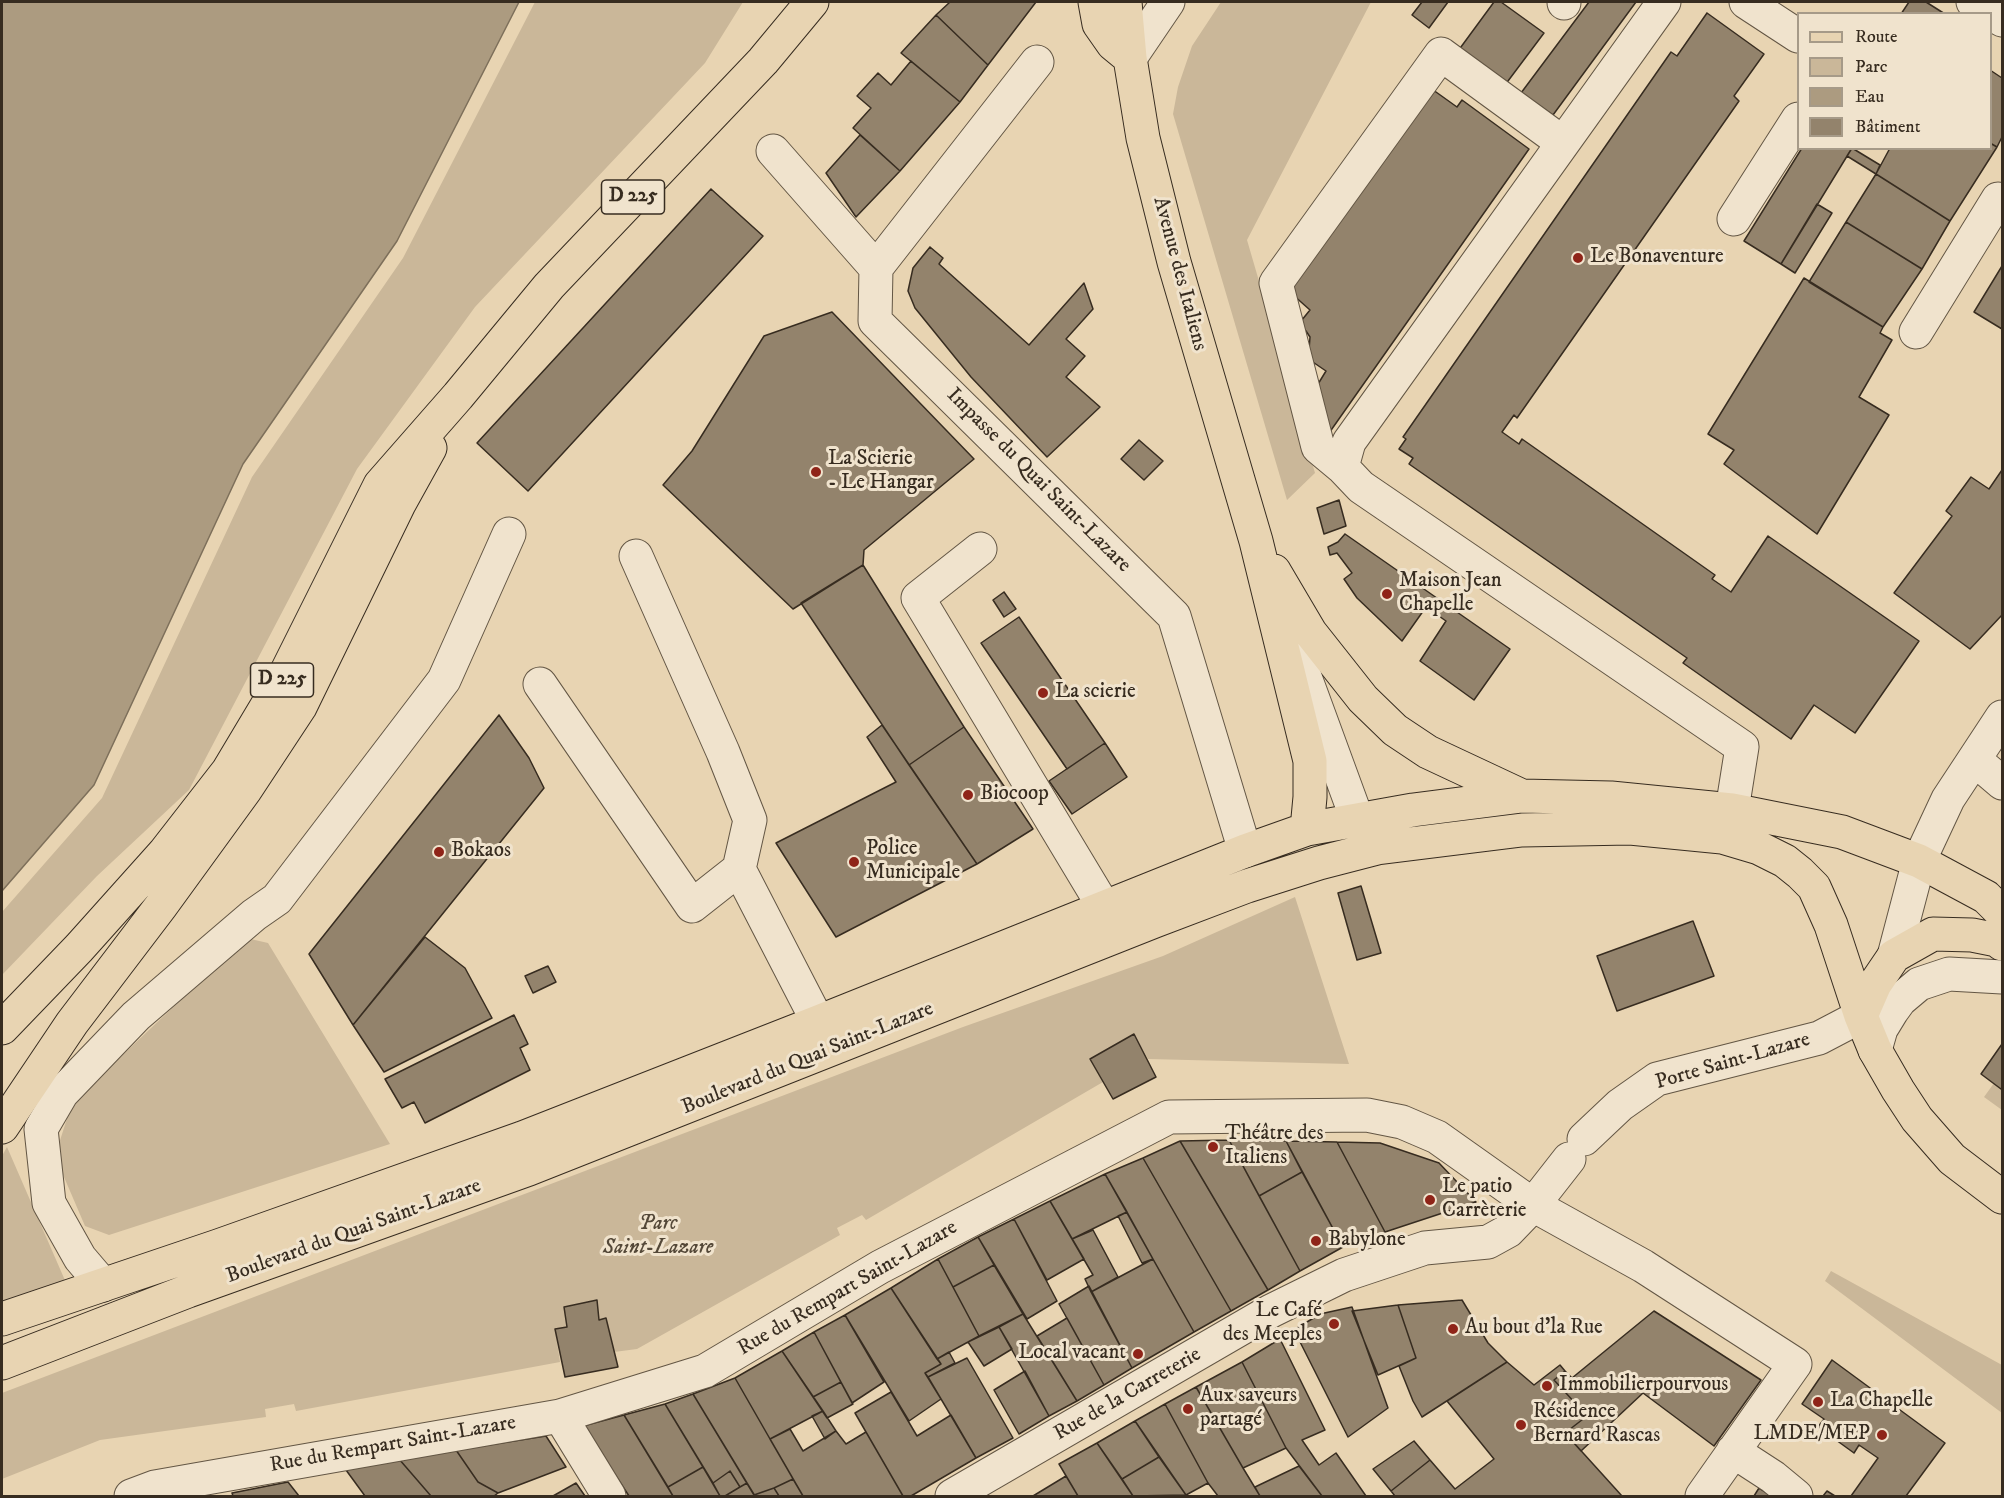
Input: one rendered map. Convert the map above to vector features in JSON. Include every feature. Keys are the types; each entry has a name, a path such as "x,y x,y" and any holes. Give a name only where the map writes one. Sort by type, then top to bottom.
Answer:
{"main road":[{"name":"D 225","path":"79,948 165,852 228,771 283,679 380,485 458,396 549,286 763,61 812,2"},
{"path":"1095,2 1099,24 1113,44 1130,57"},
{"name":"Avenue des Italiens","path":"1125,2 1130,57 1143,138 1174,262 1256,541 1310,761 1307,829"},
{"path":"2,1127 72,1023 246,789 300,707 399,504 458,396"},
{"name":"Avenue des Italiens","path":"1256,541 1310,632 1371,707 1395,730 1428,752 1522,796"},
{"path":"1522,796 1611,798 1732,810 1842,832 1919,861 1986,897 2002,913"},
{"name":"Boulevard du Quai Saint-Lazare","path":"2,1319 522,1138 1245,851 1307,829 1357,819 1522,796"},
{"name":"Boulevard du Quai Saint-Lazare","path":"2,1363 188,1291 530,1169 1216,898 1319,863 1377,848 1522,830 1630,828 1722,837 1759,848 1785,861 1814,887 1832,925 1861,1016 1875,1050 1917,1119 1952,1159 2002,1197"},
{"path":"1861,1016 1875,984 1894,957 1933,934 1972,935 1997,940 2002,944"},
{"path":"2,1028 79,948"},
{"path":"2,1050 79,948"}],"street":[{"path":"1130,57 1168,2"},
{"path":"1342,467 1349,442 1664,2"},
{"path":"1746,2 1797,35"},
{"path":"1973,2 1989,12"},
{"path":"1563,143 1441,54 1276,283 1318,447 1361,487 1742,747 1732,810"},
{"path":"773,151 876,268 1037,62"},
{"path":"1734,219 1797,121"},
{"path":"1916,332 2001,197"},
{"name":"Impasse du Quai Saint-Lazare","path":"876,268 875,321 1174,616 1245,851"},
{"path":"104,1285 80,1258 49,1203 41,1129 62,1094 136,1016 254,915 277,899 444,680 509,534"},
{"path":"1256,541 1357,819 1377,848"},
{"path":"980,549 918,598 1104,907"},
{"path":"540,684 692,906 739,869 750,820 723,752 636,556"},
{"path":"1894,957 1919,861 1948,799 2002,717"},
{"path":"1975,760 2002,783"},
{"path":"739,869 818,1022"},
{"path":"1875,1050 1881,1029 1892,1011 1900,1000 1918,984 1948,975 2002,977"},
{"name":"Porte Saint-Lazare","path":"1533,1205 1576,1149 1620,1105 1657,1079 1820,1038 1861,1016"},
{"name":"Rue du Rempart Saint-Lazare","path":"131,1497 156,1487 560,1416 705,1371 880,1266 1169,1117 1367,1115 1402,1122 1437,1137 1533,1205"},
{"path":"1533,1205 1643,1266 1795,1364 1702,1497"},
{"name":"Rue de la Carreterie","path":"952,1497 1271,1311 1344,1275 1425,1248 1488,1242 1508,1232 1533,1205"},
{"path":"560,1416 609,1497"},
{"path":"1733,1451 1773,1477 1796,1497"}],"green space":[{"path":"535,2 743,2 705,63 475,307 357,469 189,790 97,876 2,975 2,912 102,798 252,477 403,258"},
{"path":"1221,2 1371,2 1247,240 1315,473 1287,500 1173,114 1178,87 1192,46"},
{"name":"Parc Saint-Lazare","path":"1295,897 1349,1064 1148,1059 1134,1034 1090,1059 1103,1082 866,1220 862,1215 837,1228 840,1235 637,1349 614,1352 606,1318 599,1320 596,1300 564,1307 567,1327 555,1329 560,1362 296,1411 294,1404 265,1409 266,1417 100,1440 2,1479 2,1393 963,1027 1163,956"},
{"path":"246,938 268,943 390,1144 109,1235 85,1226 55,1156 72,1103"},
{"path":"2002,1072 2002,1110 1984,1097"},
{"path":"7,1147 67,1285 2,1305 2,1156"},
{"path":"1831,1271 2002,1365 2002,1413 1825,1281"}],"water":[{"path":"2,2 519,2 397,241 243,464 94,785 2,891"}],"building":[{"path":"950,2 1036,2 988,65 936,15"},
{"path":"1422,2 1448,2 1429,28 1412,15"},
{"path":"1494,2 1501,2 1544,33 1505,85 1458,51"},
{"path":"1589,2 1636,2 1553,115 1521,93"},
{"path":"1909,2 1926,2 1942,12 1902,12"},
{"name":"Le Bonaventure","path":"1707,13 1764,54 1734,96 1739,101 1517,418 1514,415 1502,432 1519,444 1522,439 1715,575 1712,579 1731,592 1768,536 1919,641 1855,733 1814,705 1791,739 1683,663 1687,658 1409,464 1413,458 1399,449 1406,439 1403,437 1671,52 1677,56"},
{"path":"936,15 988,65 960,102 901,53"},
{"path":"911,61 960,102 900,171 853,128 871,108 857,96 878,73 891,85"},
{"path":"1992,71 2002,78 2002,137 1997,147 1992,144"},
{"path":"1429,87 1457,107 1462,100 1529,149 1322,443 1315,389 1326,371 1304,356 1309,350 1310,337 1306,331 1297,326 1310,310 1283,286"},
{"path":"860,135 900,171 856,217 826,173"},
{"path":"1992,144 1997,147 1950,221 1876,174 1889,150 1992,150"},
{"path":"1801,150 1851,150 1781,264 1744,241"},
{"path":"1851,150 1855,150 1880,165 1876,174 1847,156"},
{"path":"1876,174 1950,221 1922,269 1846,222"},
{"path":"711,189 763,236 528,491 477,443"},
{"path":"1817,204 1832,213 1795,273 1781,264"},
{"path":"1846,222 1922,269 1883,327 1809,282"},
{"path":"930,247 943,258 939,264 1029,345 1084,283 1093,309 1066,339 1085,356 1066,377 1100,407 1047,457 971,377 915,308 908,291 913,268"},
{"path":"2002,266 2002,329 1974,312"},
{"path":"1804,278 1883,327 1880,333 1892,340 1859,397 1889,415 1817,534 1724,464 1734,450 1708,434"},
{"name":"La Scierie - Le Hangar","path":"832,312 974,459 864,550 863,565 793,609 663,485 692,451 764,336"},
{"path":"1139,440 1163,461 1144,480 1121,459"},
{"path":"2002,470 2002,615 1970,649 1894,593 1952,516 1946,511 1971,477 1989,489"},
{"path":"1339,500 1346,526 1324,534 1317,508"},
{"path":"1345,534 1510,649 1474,700 1420,661 1446,621 1426,607 1402,641 1357,598 1344,579 1352,573 1337,553 1330,555 1328,547 1338,542"},
{"path":"863,565 964,727 909,765 801,603"},
{"path":"1004,592 1016,609 1004,617 993,600"},
{"name":"La scierie","path":"1019,617 1105,743 1067,769 981,643"},
{"path":"499,715 529,758 544,788 353,1025 309,954"},
{"path":"882,725 977,864 836,937 776,843 896,782 867,737"},
{"path":"964,727 1033,829 977,864 909,765"},
{"path":"1105,743 1127,777 1072,814 1049,781"},
{"path":"1361,886 1381,953 1357,960 1338,893"},
{"path":"1693,921 1714,976 1617,1011 1597,956"},
{"path":"425,937 465,968 492,1018 384,1072 353,1025"},
{"path":"548,966 556,982 533,993 525,976"},
{"path":"514,1015 528,1044 520,1048 530,1070 425,1123 414,1102 402,1108 385,1079"},
{"path":"1134,1034 1156,1077 1113,1099 1090,1059"},
{"path":"2002,1044 2002,1088 2001,1089 1981,1074"},
{"path":"1229,1140 1300,1271 1268,1290 1180,1141"},
{"path":"1229,1140 1286,1141 1302,1172 1259,1196"},
{"path":"1180,1141 1268,1290 1231,1311 1143,1158"},
{"path":"1286,1141 1337,1142 1385,1232 1343,1247"},
{"path":"1337,1142 1380,1143 1439,1163 1476,1202 1385,1232"},
{"path":"1143,1158 1231,1311 1194,1332 1105,1174"},
{"path":"1302,1172 1343,1247 1300,1271 1259,1196"},
{"path":"1105,1174 1127,1212 1072,1239 1050,1201"},
{"path":"1050,1201 1084,1259 1047,1280 1014,1219"},
{"path":"1127,1212 1153,1259 1142,1263 1118,1216"},
{"path":"1014,1219 1057,1301 1027,1319 978,1237"},
{"path":"1093,1230 1118,1277 1091,1292 1085,1279 1093,1275 1072,1239"},
{"path":"978,1237 994,1265 953,1287 938,1259"},
{"path":"938,1259 979,1336 937,1359 891,1288"},
{"path":"1153,1259 1194,1332 1132,1368 1091,1292"},
{"path":"994,1265 1023,1314 979,1336 953,1287"},
{"path":"1089,1286 1132,1368 1104,1385 1059,1304"},
{"path":"891,1288 941,1364 925,1373 941,1399 909,1421 845,1315"},
{"path":"597,1300 599,1320 606,1318 618,1367 565,1377 555,1329 567,1327 564,1307"},
{"path":"1462,1300 1488,1343 1507,1362 1422,1417 1399,1366 1416,1358 1398,1305"},
{"path":"1398,1305 1416,1358 1378,1375 1352,1311"},
{"path":"1352,1307 1388,1408 1348,1437 1294,1330 1320,1314"},
{"path":"1654,1311 1761,1380 1714,1446 1643,1393 1581,1451 1565,1433 1587,1416 1554,1380 1565,1371 1572,1378"},
{"path":"1023,1314 1077,1401 1049,1416 999,1327"},
{"path":"845,1315 884,1382 852,1403 814,1332"},
{"path":"1067,1318 1104,1385 1077,1401 1037,1336"},
{"path":"999,1327 1012,1349 984,1366 968,1342"},
{"path":"814,1332 841,1382 813,1397 782,1351"},
{"path":"1280,1339 1325,1430 1302,1440 1319,1465 1336,1453 1366,1496 1322,1496 1286,1448 1242,1362"},
{"path":"782,1351 823,1411 770,1439 735,1378"},
{"path":"949,1352 955,1363 928,1377 925,1373 941,1364 937,1359"},
{"path":"967,1358 1013,1438 976,1458 928,1377"},
{"name":"LMDE/MEP","path":"1832,1360 1945,1443 1906,1496 1851,1496 1878,1458 1859,1445 1854,1453 1818,1427 1824,1419 1802,1404"},
{"path":"1242,1362 1286,1448 1243,1468 1196,1387"},
{"name":"Résidence Bernard Rascas","path":"1507,1362 1534,1385 1560,1365 1565,1371 1554,1380 1587,1416 1565,1433 1622,1496 1395,1496 1391,1491 1430,1460 1455,1489 1494,1459 1447,1401"},
{"path":"1025,1371 1049,1416 1019,1434 994,1390"},
{"path":"735,1378 793,1479 754,1495 693,1394"},
{"path":"841,1382 853,1404 827,1418 813,1397"},
{"path":"1196,1387 1260,1496 1218,1496 1208,1483 1165,1404"},
{"path":"891,1392 917,1436 951,1415 976,1458 911,1496 903,1496 855,1413"},
{"path":"693,1394 747,1483 740,1487 730,1471 713,1483 665,1404"},
{"path":"665,1404 703,1467 668,1487 624,1415"},
{"path":"1165,1404 1208,1483 1186,1495 1135,1421"},
{"path":"823,1411 836,1431 825,1439 812,1416"},
{"path":"624,1415 673,1496 629,1496 583,1426"},
{"path":"1135,1421 1159,1457 1122,1479 1097,1443"},
{"path":"790,1429 803,1451 836,1431 846,1444 866,1432 903,1496 803,1496 770,1439"},
{"path":"546,1436 566,1467 498,1493 478,1482 456,1450"},
{"path":"1414,1441 1430,1460 1391,1491 1373,1469"},
{"path":"1097,1443 1133,1496 1078,1496 1059,1464"},
{"path":"456,1450 478,1482 498,1493 494,1496 431,1496 399,1459"},
{"path":"1159,1457 1186,1495 1133,1496 1122,1479"},
{"path":"399,1459 431,1496 365,1496 346,1470"},
{"path":"1299,1466 1322,1496 1260,1496 1255,1487"},
{"path":"703,1467 720,1496 673,1496 668,1487"},
{"path":"730,1471 740,1487 725,1496 720,1496 713,1483"},
{"path":"1066,1476 1078,1496 1033,1496"},
{"path":"793,1479 803,1496 779,1496 774,1488"},
{"path":"288,1482 299,1496 233,1496 232,1493"},
{"path":"576,1483 585,1496 553,1496"},
{"path":"747,1483 755,1496 725,1496 740,1487"},
{"path":"774,1488 779,1496 754,1495"},
{"path":"1759,1488 1772,1496 1754,1496"},
{"path":"1827,1491 1835,1496 1823,1496"}],"place":[{"name":"Le Bonaventure","path":"1578,258"},
{"name":"La Scierie - Le Hangar","path":"816,472"},
{"name":"Maison Jean Chapelle","path":"1387,594"},
{"name":"La scierie","path":"1043,693"},
{"name":"Biocoop","path":"968,795"},
{"name":"Bokaos","path":"439,852"},
{"name":"Police Municipale","path":"854,862"},
{"name":"Théâtre des Italiens","path":"1213,1147"},
{"name":"Le patio Carrèterie","path":"1430,1200"},
{"name":"Babylone","path":"1316,1241"},
{"name":"Le Café des Meeples","path":"1334,1324"},
{"name":"Au bout d’la Rue","path":"1453,1329"},
{"name":"Local vacant","path":"1138,1354"},
{"name":"Immobilierpourvous","path":"1547,1386"},
{"name":"La Chapelle","path":"1818,1402"},
{"name":"Aux saveurs partagé","path":"1188,1409"},
{"name":"Résidence Bernard Rascas","path":"1521,1425"},
{"name":"LMDE/MEP","path":"1882,1435"}]}
